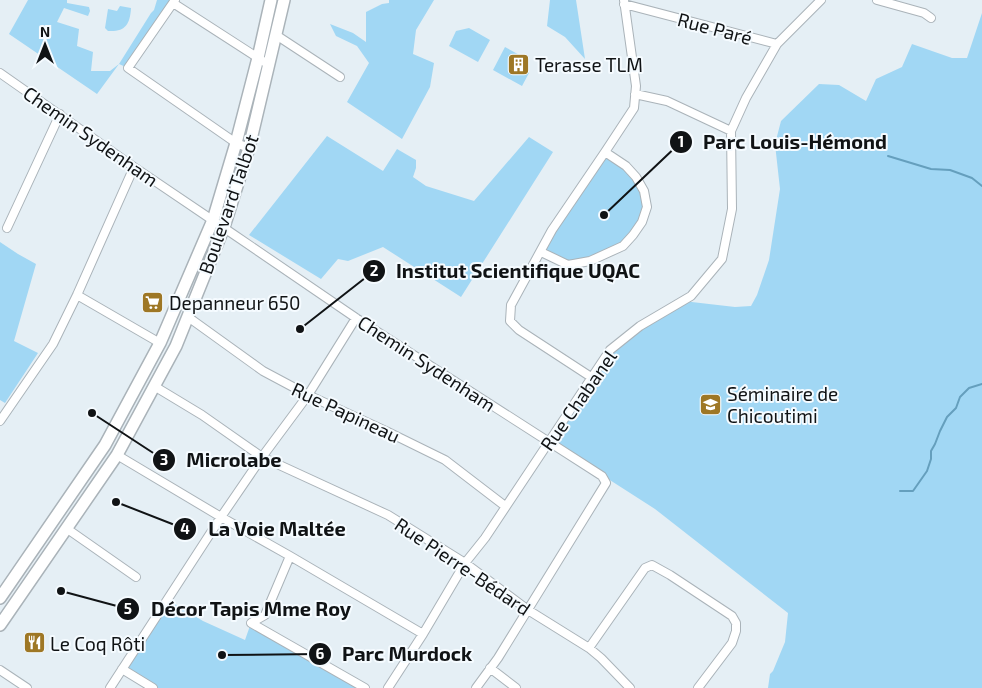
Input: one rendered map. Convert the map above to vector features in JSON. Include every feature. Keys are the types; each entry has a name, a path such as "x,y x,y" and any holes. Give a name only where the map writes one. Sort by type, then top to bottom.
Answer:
{"main road":[{"name":"Boulevard Talbot","path":"0,598 105,445 160,343 213,220 236,143 271,0"},
{"name":"Boulevard Talbot","path":"0,625 117,455 176,346 224,227 249,148 284,0"}],"street":[{"name":"Rue Chabanel","path":"388,688 423,634 465,562 485,538 610,350 640,326 691,296 722,259 732,209 731,131 746,98 777,44 821,0"},
{"path":"877,0 924,14 931,18"},
{"path":"249,148 236,143 128,68 174,2 269,65"},
{"path":"591,377 519,330 510,321 511,305 552,230 634,108 636,86 624,2"},
{"name":"Rue Paré","path":"624,2 777,44"},
{"path":"276,35 340,77"},
{"name":"Chemin Sydenham","path":"0,72 134,167 356,318 602,476 606,483 528,610"},
{"path":"636,94 667,101 731,131"},
{"path":"7,228 60,114"},
{"path":"540,252 568,265 590,261 623,246 642,222 647,207 644,191 636,176 626,166 605,152"},
{"path":"0,421 53,344 134,167"},
{"path":"77,295 160,343"},
{"name":"Rue Papineau","path":"188,317 263,371 308,395 445,460 505,506"},
{"path":"110,688 220,517 308,395 356,318"},
{"name":"Rue Pierre-Bédard","path":"154,386 202,415 262,457 388,515 465,562 528,610 589,648 630,688"},
{"path":"117,455 220,517 423,634"},
{"path":"66,528 136,577"},
{"path":"290,556 265,615 251,624 365,688"},
{"path":"589,648 645,568 652,565 732,616 736,623 732,644 698,688"},
{"path":"476,688 498,658 528,610"},
{"path":"490,668 516,688"},
{"path":"122,669 153,688"},
{"path":"0,670 27,688"}],"shaded area":[{"path":"28,0 67,0 67,3 89,7 88,16 64,8 57,22 79,29 77,46 93,52 91,71 110,71 119,64 97,94 9,34"},
{"path":"157,0 175,0 128,68 119,64 154,10"},
{"path":"389,0 434,0 416,30 413,54 434,63 430,87 402,139 347,102 369,63 357,46 336,36 330,24 353,33 366,42 366,12 382,4 389,3"},
{"path":"550,0 576,0 585,59 565,37 547,26"},
{"path":"120,6 131,8 128,23 122,29 108,31 105,28 108,9 117,11"},
{"path":"982,13 982,688 768,688 770,674 785,642 788,613 655,509 549,441 610,350 683,301 735,307 751,306 757,295 769,260 780,189 775,144 781,121 819,84 839,85 866,101 876,79 902,67 912,44 952,58 967,58"},
{"path":"469,28 490,40 478,62 449,46 456,31"},
{"path":"505,47 525,58 529,73 522,86 493,70"},
{"path":"327,136 383,171 397,149 416,160 413,177 426,186 474,201 529,137 553,152 461,297 383,247 348,261 338,259 321,279 249,235"},
{"path":"605,152 636,177 647,207 623,246 568,265 541,252"},
{"path":"0,242 36,264 14,341 38,353 5,403 0,400"},
{"path":"168,600 203,621 245,640 251,623 367,688 152,688 125,670"}],"waterway":[{"path":"888,156 931,169 950,170 972,178 982,186"},
{"path":"900,491 913,491 927,471 931,459 931,451 947,417 956,408 960,397 969,388 982,384"}],"place":[{"name":"Terasse TLM","path":"519,64"},
{"name":"Parc Louis-Hémond","path":"604,215"},
{"name":"Depanneur 650","path":"153,302"},
{"name":"Institut Scientifique UQAC","path":"300,329"},
{"name":"Séminaire de Chicoutimi","path":"711,404"},
{"name":"Microlabe","path":"92,413"},
{"name":"La Voie Maltée","path":"116,502"},
{"name":"Décor Tapis Mme Roy","path":"61,591"},
{"name":"Le Coq Rôti","path":"34,643"},
{"name":"Parc Murdock","path":"222,655"}]}
